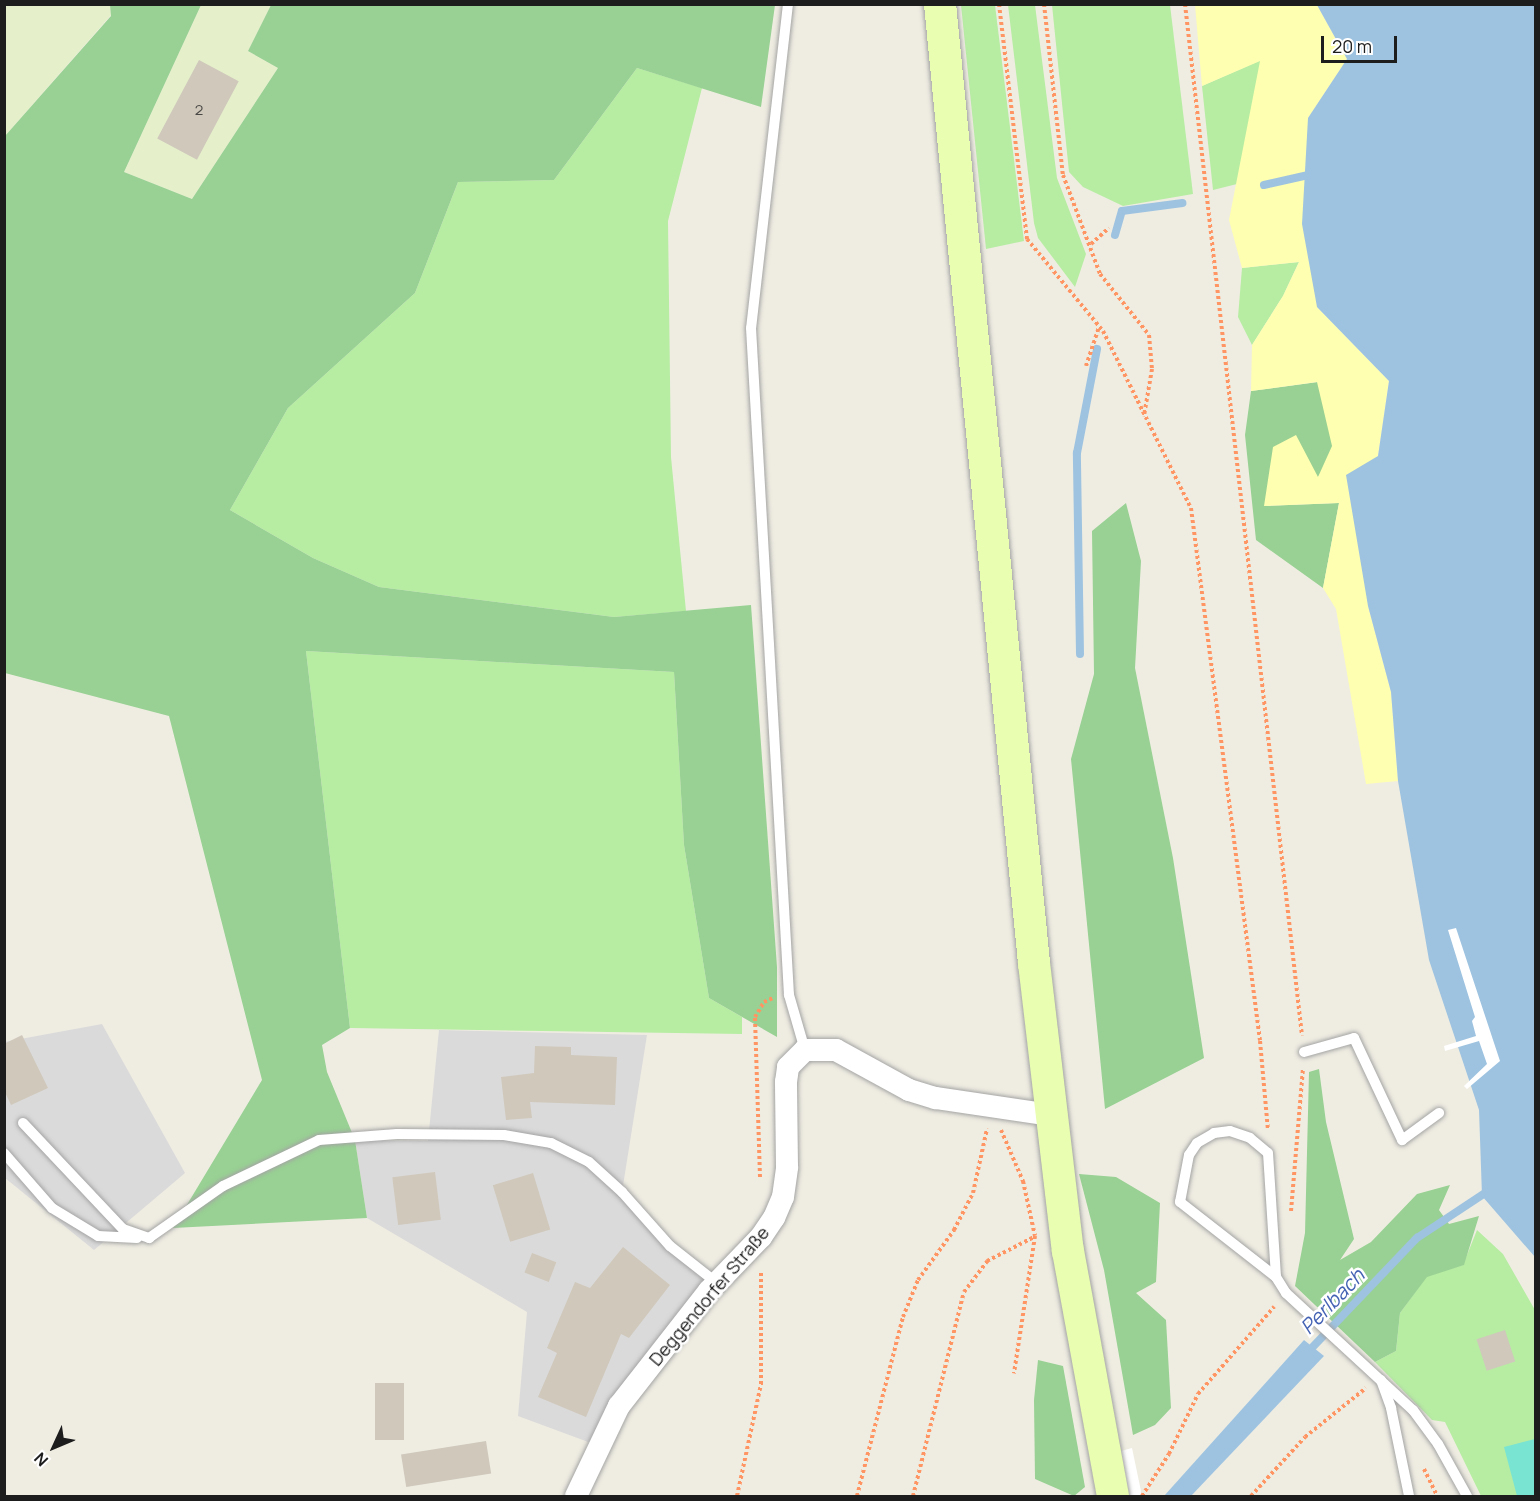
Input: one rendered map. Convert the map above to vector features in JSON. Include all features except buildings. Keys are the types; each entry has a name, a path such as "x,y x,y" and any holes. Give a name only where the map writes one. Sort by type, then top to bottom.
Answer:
{"main road":[{"path":"940,4 983,467 1052,1114 1068,1251 1113,1497"}],"street":[{"path":"805,1050 837,1050 909,1090 991,1109 1052,1114"},
{"name":"Deggendorfer Straße","path":"576,1497 619,1406 717,1283 762,1237 783,1197 788,1067 805,1050"}],"lane":[{"path":"788,4 752,328 789,995 805,1050"},
{"path":"1304,1052 1354,1038 1402,1140 1439,1113"},
{"path":"23,1123 123,1229 149,1238"},
{"path":"1276,1277 1268,1154 1250,1138 1230,1131 1214,1133 1197,1143 1189,1155 1180,1202 1276,1277 1286,1293 1380,1377 1433,1436 1467,1497"},
{"path":"4,1153 52,1208 98,1236 149,1238 223,1186 319,1140 397,1134 504,1134 551,1143 589,1162 622,1192 670,1246 717,1283"},
{"path":"1380,1377 1391,1408 1409,1497"}],"path":[{"path":"999,4 1027,239 1099,326 1191,508 1260,1041 1268,1135"},
{"path":"1044,4 1064,175 1100,273 1149,335 1152,369 1144,416"},
{"path":"1185,4 1304,1052 1291,1214"},
{"path":"1091,244 1109,228"},
{"path":"1086,366 1099,326"},
{"path":"991,1109 1023,1181 1035,1236 1014,1373"},
{"path":"857,1497 903,1317 918,1280 954,1230 973,1193 991,1109"},
{"path":"913,1497 964,1292 987,1262 1035,1236"},
{"path":"737,1497 760,1384 762,1237"},
{"path":"1142,1497 1169,1454 1198,1394 1286,1293"},
{"path":"1251,1497 1305,1437 1380,1377"}],"shaded area":[{"path":"5,5 110,5 111,15 5,136"},
{"path":"110,5 201,5 124,172 192,199 278,68 248,51 271,5 775,5 761,107 637,68 554,180 458,182 415,293 288,408 230,510 313,558 379,587 614,617 751,605 777,967 777,1037 709,998 684,845 674,672 306,651 350,1028 322,1045 327,1072 355,1140 367,1218 173,1228 262,1080 169,716 5,673 5,136 111,16"},
{"path":"201,5 271,5 248,51 278,68 192,199 124,172"},
{"path":"961,5 995,5 1024,241 986,249"},
{"path":"1008,5 1035,5 1057,178 1086,254 1075,287 1038,238 1034,223"},
{"path":"1052,5 1170,5 1193,194 1123,206 1083,187 1069,172"},
{"path":"1317,5 1535,5 1535,1257 1482,1196 1479,1110 1429,960 1398,781 1391,692 1368,606 1346,475 1378,456 1389,381 1317,307 1302,224 1308,118 1347,59"},
{"path":"1261,60 1237,184 1213,190 1202,86"},
{"path":"637,68 702,88 668,221 671,457 686,611 614,617 379,587 313,558 230,510 288,408 415,293 458,182 554,180"},
{"path":"1299,262 1283,296 1252,345 1238,317 1242,268"},
{"path":"1318,382 1339,447 1318,477 1265,506 1339,503 1323,588 1256,540 1245,435 1251,391"},
{"path":"1126,503 1141,561 1135,668 1173,858 1204,1058 1105,1109 1071,759 1094,674 1092,531"},
{"path":"306,651 674,672 684,845 709,998 742,1017 742,1034 350,1028"},
{"path":"102,1024 185,1173 94,1250 5,1178 4,1042"},
{"path":"439,1030 647,1035 622,1192 670,1246 717,1283 599,1446 518,1416 527,1312 367,1218 355,1140 428,1141"},
{"path":"1319,1069 1326,1122 1354,1239 1340,1260 1371,1242 1417,1194 1450,1185 1439,1210 1449,1224 1479,1216 1464,1265 1427,1277 1400,1313 1396,1351 1375,1362 1295,1286 1305,1233 1309,1072"},
{"path":"1079,1174 1116,1177 1160,1203 1156,1282 1136,1293 1166,1320 1171,1408 1155,1425 1133,1435 1104,1270"},
{"path":"1477,1230 1503,1254 1535,1310 1535,1496 1481,1496 1445,1422 1432,1420 1375,1362 1396,1351 1400,1313 1427,1276 1463,1265"},
{"path":"1304,1340 1324,1356 1191,1496 1164,1496"},
{"path":"1038,1360 1063,1366 1085,1487 1074,1496 1035,1479 1034,1400"},
{"path":"1535,1439 1535,1496 1517,1496 1504,1447"}],"sand":[{"path":"1195,5 1317,5 1347,59 1308,118 1317,307 1389,381 1378,456 1368,606 1391,692 1398,781 1366,784 1336,609 1323,588 1339,503 1264,506 1273,447 1296,435 1318,477 1332,446 1317,382 1251,391 1252,345 1283,296 1299,262 1242,268 1229,220 1260,61 1202,86"}],"pier":[{"path":"1456,928 1500,1061 1467,1089 1464,1086 1487,1064 1479,1041 1445,1051 1444,1046 1476,1036 1472,1021 1475,1017 1448,930"},
{"path":"1132,1448 1142,1496 1097,1496 1121,1451"}],"waterway":[{"path":"1264,185 1313,174"},
{"path":"1115,235 1122,211 1182,203"},
{"path":"1080,654 1077,453 1097,349"},
{"name":"Perlbach","path":"1306,1354 1417,1238 1488,1191"}]}
